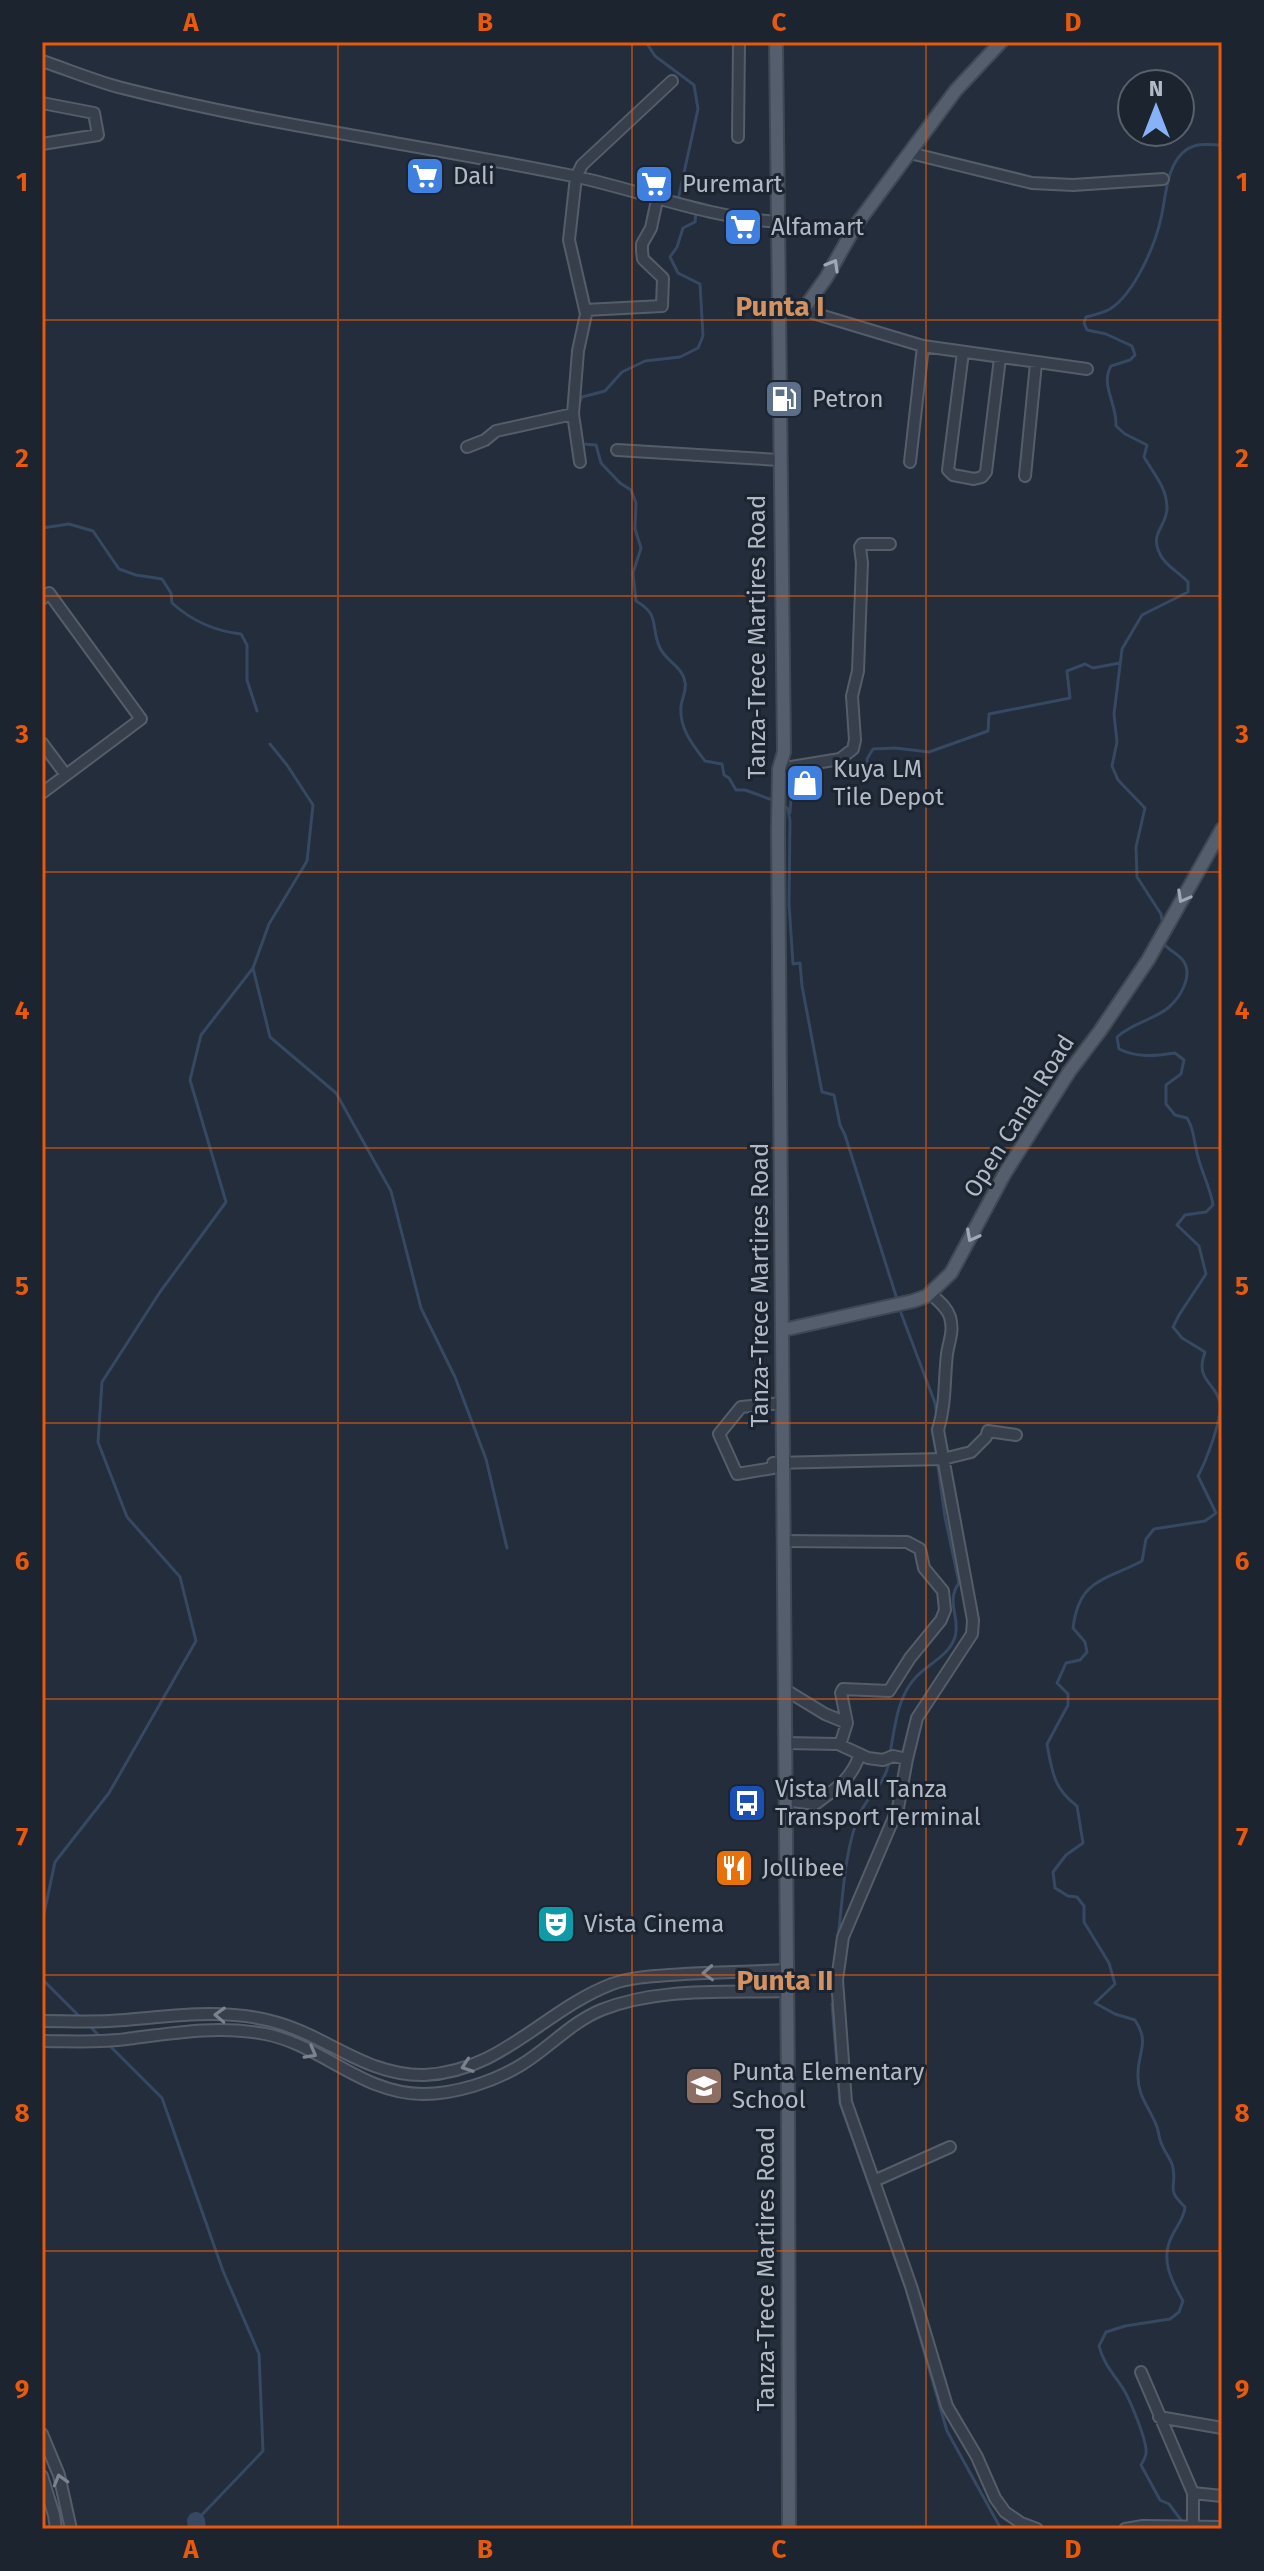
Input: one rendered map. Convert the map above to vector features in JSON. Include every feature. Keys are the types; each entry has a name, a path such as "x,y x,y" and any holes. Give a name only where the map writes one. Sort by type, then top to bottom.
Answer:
{"main road":[{"name":"Tanza-Trece Martires Road","path":"776,42 784,752 779,769 779,815 789,2529"},
{"path":"779,309 803,310 826,278 856,225 956,90 1001,42"},
{"name":"Open Canal Road","path":"930,1293 951,1273 1005,1173 1069,1072 1148,960 1222,829"},
{"path":"783,1330 913,1301 930,1293"}],"street":[{"path":"738,137 739,42"},
{"path":"42,61 119,87 262,120 576,177 742,220 780,222"},
{"path":"580,462 573,414 585,310 569,240 576,177 582,165 672,81"},
{"path":"42,103 94,113 98,135 42,144"},
{"path":"910,153 1032,183 1073,185 1163,179"},
{"path":"585,310 662,306 663,278 647,264 642,251 657,200"},
{"path":"803,310 923,346 1087,369"},
{"path":"910,462 923,346"},
{"path":"963,352 948,470 953,475 974,479 986,472 1000,358"},
{"path":"1025,476 1036,363"},
{"path":"467,447 485,440 496,431 573,414"},
{"path":"617,450 779,460"},
{"path":"779,769 840,759 853,749 852,696 858,671 860,547 862,544 890,544"},
{"path":"42,599 49,593 141,719 43,790"},
{"path":"42,743 66,775"},
{"path":"930,1293 949,1313 952,1330 947,1355 947,1385 938,1430 973,1620 972,1634 917,1718 898,1808 843,1937 837,1980 846,2102 911,2286 947,2406 1005,2512 1037,2529"},
{"path":"782,1403 741,1407 719,1434 737,1474 773,1468 773,1463 943,1459 977,1448 988,1431 1016,1435"},
{"path":"783,1541 907,1542 920,1549 924,1568 943,1591 946,1601 941,1620 910,1658 889,1691 843,1689 841,1693 847,1723 840,1745"},
{"path":"784,1689 825,1714 847,1723"},
{"path":"785,1743 840,1745 860,1754 907,1759"},
{"path":"785,1800 815,1804 846,1782 855,1770 860,1754"},
{"path":"42,2021 109,2021 184,2014 271,2020 369,2066 398,2074 423,2075 448,2072 510,2048 568,2006 616,1983 648,1976 786,1970"},
{"path":"42,2041 126,2040 185,2030 246,2031 285,2040 365,2082 396,2091 423,2094 473,2085 521,2065 578,2023 622,2003 680,1993 787,1991"},
{"path":"334,2065 341,2052"},
{"path":"874,2181 950,2147"},
{"path":"1141,2372 1193,2493 1193,2526"},
{"path":"1159,2417 1222,2428"},
{"path":"42,2434 59,2475 71,2529"},
{"path":"42,2476 56,2529"},
{"path":"1193,2493 1222,2496"},
{"path":"1125,2529 1143,2526 1222,2527"}],"waterway":[{"path":"646,42 655,56 694,85 698,109 678,200"},
{"path":"1162,920 1137,877 1136,847 1145,808 1118,780 1112,766 1117,742 1114,714 1122,649 1142,615 1188,592 1188,582 1166,563 1158,548 1157,536 1167,508 1165,494 1144,457 1147,445 1116,426 1108,373 1111,366 1130,360 1135,355 1132,346 1106,334 1087,330 1084,323 1086,317 1119,302 1135,281 1154,242 1171,172 1179,156 1195,146 1222,145"},
{"path":"578,406 582,397 605,391 622,372 645,361 680,357 698,348 703,336 700,284 678,273 670,257 683,228 695,222 696,212"},
{"path":"581,441 596,445 601,463 631,490 636,503 635,529 641,548 633,573 636,601 649,611 660,648 684,677 681,714 687,735 705,761 722,764 724,775 736,790 745,790 775,801"},
{"path":"42,528 69,524 93,531 119,569 162,579 171,593 172,603 187,615 213,628 241,634 247,645 247,680 257,711"},
{"path":"843,762 849,761 850,771 868,769 867,759 873,749 929,752 988,731 989,714 1070,698 1067,671 1085,664 1093,668 1120,663"},
{"path":"42,1923 55,1862 109,1793 196,1641 180,1577 127,1517 98,1442 102,1382 160,1292 226,1202 190,1080 201,1035 253,968 269,924 307,861 313,805 270,744"},
{"path":"812,768 832,765"},
{"path":"791,793 790,772 793,771"},
{"path":"790,813 791,799"},
{"path":"782,804 788,809 790,821"},
{"path":"790,820 789,904 793,964 800,963 822,1092 834,1095 840,1125 896,1296"},
{"path":"1165,945 1182,960 1186,968 1181,993 1162,1012 1117,1037 1119,1049 1126,1052 1146,1056 1175,1053 1184,1060 1181,1074 1166,1085 1166,1104 1175,1115 1187,1118 1189,1122 1213,1205 1206,1212 1185,1215 1177,1225 1199,1246 1206,1274 1173,1327 1182,1338 1205,1352 1202,1370 1220,1404 1216,1430 1198,1476 1216,1513 1205,1521 1154,1529 1146,1539 1142,1561 1105,1578 1087,1591 1076,1612 1073,1628 1085,1642 1087,1652 1080,1660 1066,1663 1057,1683 1068,1694 1068,1705 1047,1744 1059,1786 1077,1806 1083,1843 1066,1855 1053,1872 1055,1888 1068,1896 1077,1897 1084,1906 1084,1922 1109,1963 1115,1984 1095,2003 1135,2020 1142,2035 1138,2082 1172,2165 1173,2192 1185,2207 1167,2253 1171,2277 1183,2301 1179,2312 1170,2319 1106,2332 1099,2346 1105,2362 1128,2397 1141,2429 1146,2448 1141,2465 1160,2500 1169,2504 1181,2520"},
{"path":"253,968 270,1037 336,1093 391,1191 421,1308 455,1377 486,1459 507,1548"},
{"path":"901,1313 935,1403 937,1416 932,1429 936,1451"},
{"path":"890,1753 898,1713 910,1685 948,1649 955,1637 953,1597 959,1583 938,1467"},
{"path":"838,1938 854,1829 863,1808 884,1777 889,1761"},
{"path":"42,1979 82,2019"},
{"path":"832,2004 840,2103 906,2289 947,2431 1001,2529"},
{"path":"88,2024 102,2039"},
{"path":"108,2044 162,2098 223,2271 259,2354 263,2451 196,2521"},
{"path":"196,2521 197,2529"}],"place":[{"name":"Dali","path":"425,176"},
{"name":"Puremart","path":"654,184"},
{"name":"Alfamart","path":"743,227"},
{"name":"Petron","path":"784,399"},
{"name":"Kuya LM Tile Depot","path":"805,783"},
{"name":"Vista Mall Tanza Transport Terminal","path":"747,1803"},
{"name":"Jollibee","path":"734,1868"},
{"name":"Vista Cinema","path":"556,1924"},
{"name":"Punta Elementary School","path":"704,2086"}],"district":[{"name":"Punta I","path":"780,306"},
{"name":"Punta II","path":"785,1980"}]}
